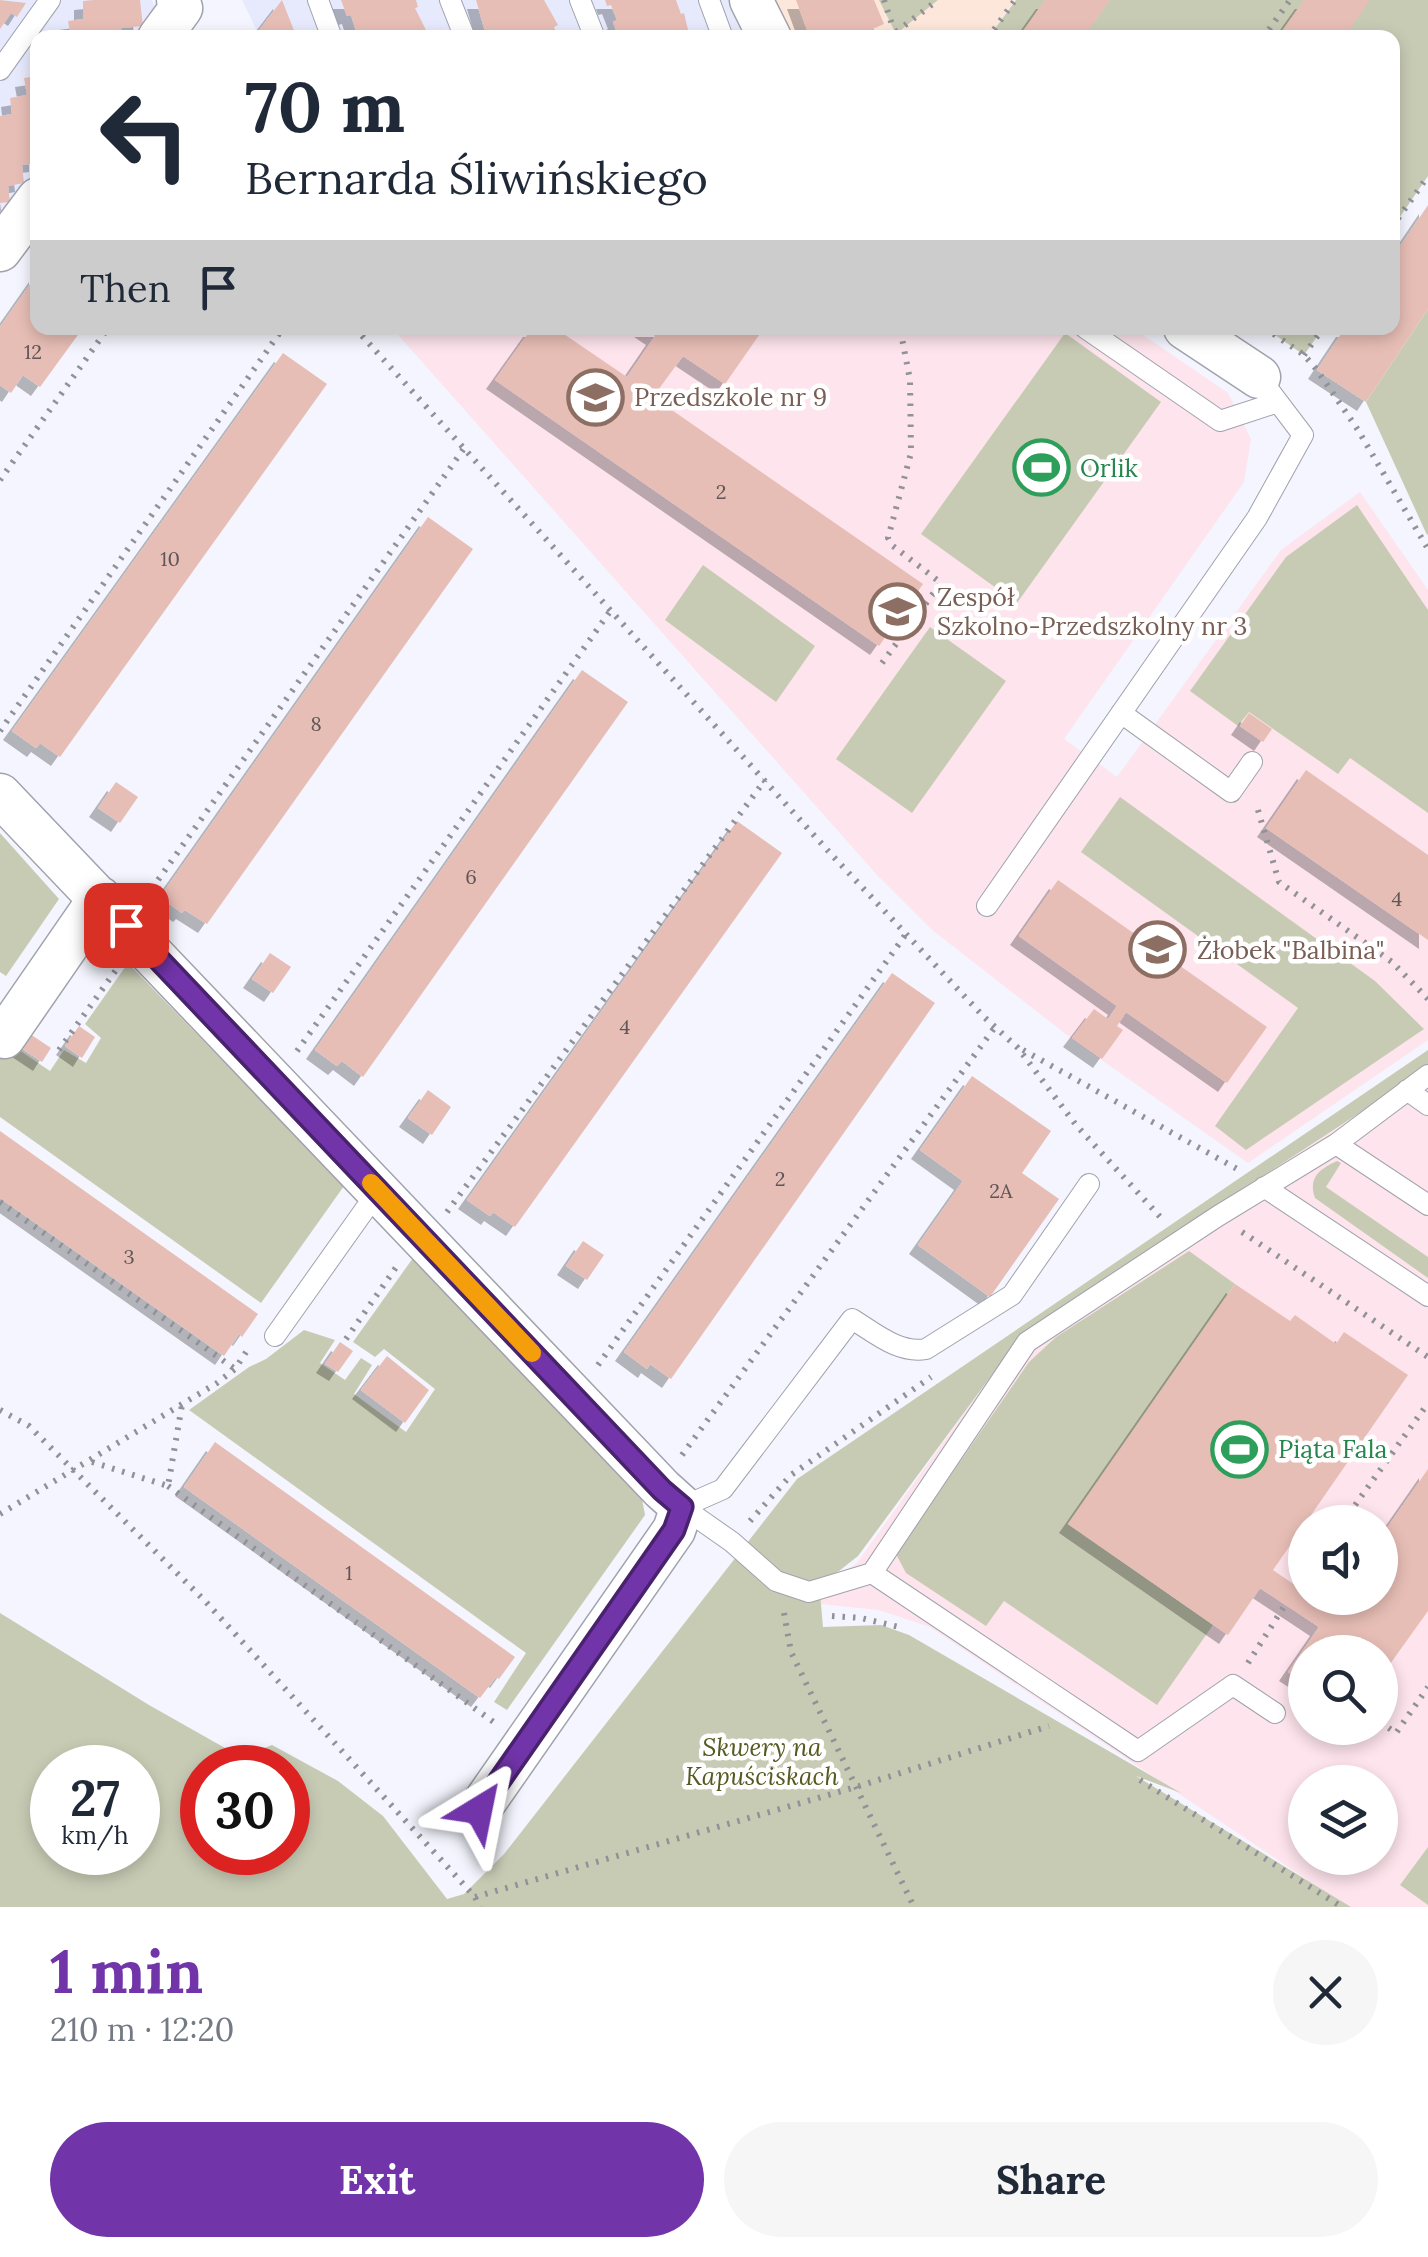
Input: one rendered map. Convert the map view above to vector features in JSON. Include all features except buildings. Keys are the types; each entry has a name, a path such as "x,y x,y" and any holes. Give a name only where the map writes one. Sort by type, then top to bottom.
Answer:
{"street":[{"path":"750,0 766,30"},
{"path":"0,250 30,211"},
{"path":"1195,335 1269,390"},
{"path":"0,795 119,904 378,1191 662,1490 677,1488 674,1530 479,1810"},
{"path":"4,1037 119,904"}],"lane":[{"path":"0,70 50,0"},
{"path":"318,0 329,30"},
{"path":"450,0 461,30"},
{"path":"580,0 592,30"},
{"path":"709,0 720,30"},
{"path":"987,906 1257,518 1304,434 1269,390 1220,421 1095,335"},
{"path":"1121,713 1231,792 1252,762"},
{"path":"677,1488 776,1580 809,1592 872,1574 1026,1342 1336,1144 1428,1075"},
{"path":"1407,1090 1428,1104"},
{"path":"1336,1144 1428,1205"},
{"path":"677,1488 723,1489 852,1319 896,1346 912,1352 926,1350 1012,1295 1090,1184"},
{"path":"1264,1187 1428,1296"},
{"path":"265,1338 378,1191"},
{"path":"872,1574 1138,1752 1233,1684 1275,1713"}],"path":[{"path":"884,0 892,30"},
{"path":"900,30 938,0"},
{"path":"994,30 1015,0"},
{"path":"1269,30 1290,0"},
{"path":"1400,216 1428,176"},
{"path":"0,480 103,335"},
{"path":"0,731 278,335"},
{"path":"361,335 994,1027 1018,1048 1244,1174 1229,1184"},
{"path":"882,663 941,583 888,538 911,453 910,380 901,335"},
{"path":"1276,335 1304,355 1358,430 1428,549"},
{"path":"1304,355 1318,335"},
{"path":"119,904 465,447"},
{"path":"287,1064 610,610"},
{"path":"441,1221 765,780"},
{"path":"1258,810 1280,882 1392,962 1428,999"},
{"path":"589,1378 906,934"},
{"path":"58,1050 119,966"},
{"path":"677,1488 994,1027"},
{"path":"1018,1048 1076,1126 1167,1224"},
{"path":"0,1202 235,1368"},
{"path":"1218,1216 1428,1357"},
{"path":"346,1339 401,1260"},
{"path":"0,1514 182,1404 235,1368 265,1338"},
{"path":"732,1542 791,1475 941,1370"},
{"path":"1355,1505 1428,1403"},
{"path":"168,1486 182,1404"},
{"path":"0,1410 29,1426 77,1470 206,1602 480,1907"},
{"path":"90,1462 168,1486 507,1732"},
{"path":"771,1605 786,1614 791,1652 914,1907"},
{"path":"1233,1684 1286,1605"},
{"path":"823,1616 861,1618 906,1628"},
{"path":"1398,1730 1428,1687"},
{"path":"475,1897 856,1787 1056,1724 1040,1714"},
{"path":"1128,1772 1342,1907"}],"shaded area":[{"path":"0,0 152,0 161,21 154,30 30,30 30,194 0,235"},
{"path":"242,0 730,0 745,30 257,30"},
{"path":"751,0 1015,0 994,30 766,30"},
{"path":"398,335 1143,335 1228,393 1251,439 1244,482 1064,739 1117,777 1281,550 1360,492 1428,590 1428,1040 1248,1163 1076,1042 931,929 878,876"},
{"path":"1428,1065 1428,1907 1348,1907 1300,1875 1398,1875 1398,1765 1288,1765 1288,1867 930,1627 879,1610 820,1604 819,1581 841,1574 857,1563 1022,1332"}],"green space":[{"path":"879,0 938,0 901,30 894,30"},
{"path":"1016,0 1428,0 1428,176 1400,217 1400,30 994,30"},
{"path":"1428,309 1428,534 1427,535 1366,402"},
{"name":"Orlik","path":"1064,335 1161,402 1017,603 921,534"},
{"path":"1275,335 1318,335 1304,355"},
{"path":"1357,505 1428,610 1428,813 1350,758 1338,774 1249,712 1238,726 1190,691 1286,557"},
{"path":"703,565 815,646 776,702 665,620"},
{"path":"930,627 1006,681 912,813 836,759"},
{"path":"1120,797 1375,981 1424,1029 1246,1150 1215,1126 1298,1008 1081,852"},
{"path":"0,833 59,899 6,976 0,972"},
{"path":"128,963 344,1186 261,1303 0,1117 0,1037 50,1071 64,1050 86,1063 101,1038 85,1024"},
{"name":"Skwery na Kapuściskach","path":"1428,1050 1428,1068 1022,1334 858,1556 819,1581 823,1627 881,1625 909,1635 1181,1793 1136,1776 1288,1869 1288,1875 1298,1875 1351,1907 0,1907 0,1613 220,1745 180,1745 180,1875 310,1875 310,1766 338,1781 383,1816 447,1899 464,1894 504,1854 797,1479"},
{"path":"1337,1161 1341,1163 1326,1187 1428,1257 1428,1278 1315,1198 1313,1185 1317,1175"},
{"path":"1189,1251 1235,1284 1068,1524 1213,1625 1157,1705 1004,1601 986,1626 906,1573 896,1554 1029,1362 1056,1337"},
{"path":"413,1258 642,1499 645,1515 507,1710 494,1702 526,1653 189,1410 304,1330 335,1340 320,1363 345,1380 361,1358 372,1365 354,1394 406,1432 435,1389 384,1349 375,1357 353,1342"},
{"path":"1428,1847 1428,1905 1400,1885"}],"slow traffic":[{"path":"371,1183 532,1353"}],"place":[{"name":"Przedszkole nr 9","path":"595,397"},
{"name":"Orlik","path":"1041,468"},
{"name":"Zespół Szkolno-Przedszkolny nr 3","path":"898,611"},
{"name":"Żłobek \"Balbina\"","path":"1158,950"},
{"name":"Piąta Fala","path":"1239,1449"}],"route":[{"path":"126,925 682,1507 674,1530 479,1810"}]}
